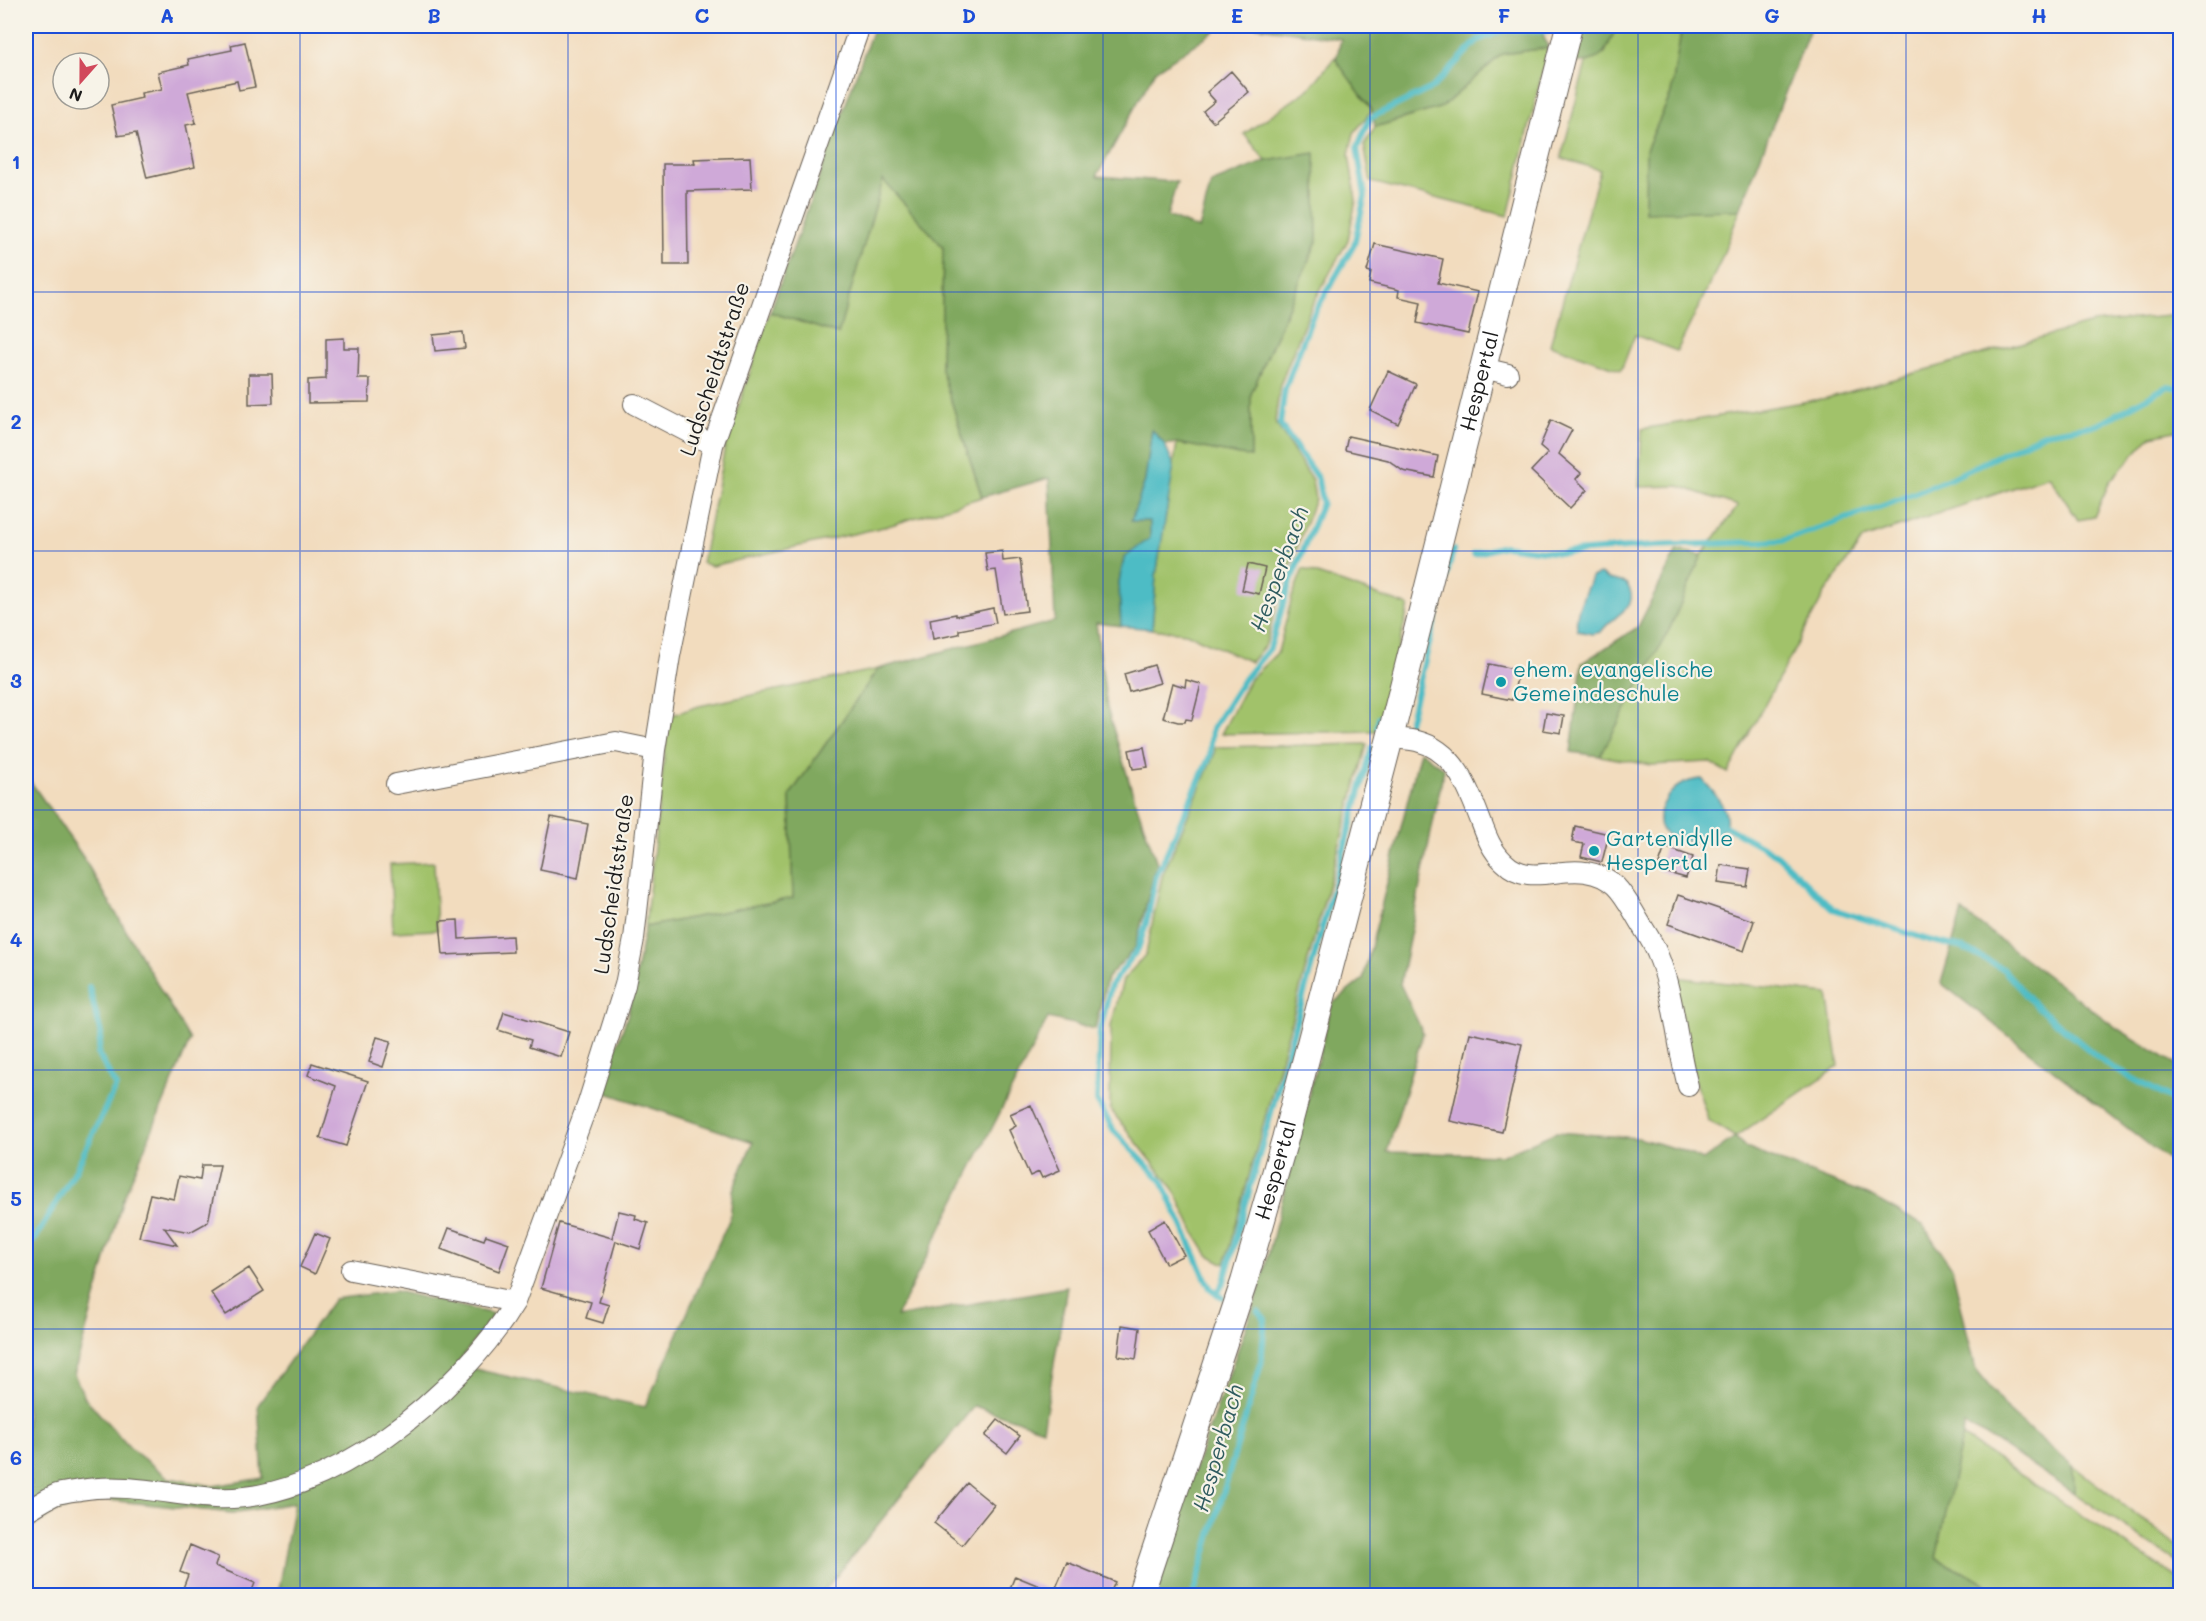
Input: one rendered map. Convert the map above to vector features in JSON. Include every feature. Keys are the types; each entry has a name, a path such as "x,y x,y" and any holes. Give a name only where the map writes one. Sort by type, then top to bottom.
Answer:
{"main road":[{"name":"Hespertal","path":"1140,1596 1244,1282 1285,1139 1390,738 1569,26"}],"street":[{"name":"Ludscheidtstraße","path":"26,1511 58,1494 97,1487 135,1488 216,1498 252,1496 313,1478 380,1443 425,1408 448,1386 507,1317 515,1302 588,1103 625,985 634,939 655,750 669,656 712,445 861,26"},
{"path":"1483,368 1508,374"},
{"path":"634,404 712,445"},
{"path":"1390,738 1418,741 1437,749 1449,761 1466,783 1489,844 1505,863 1519,872 1536,876 1584,871 1606,877 1617,885 1657,953 1667,984 1688,1086"},
{"path":"396,784 616,742 655,750"},
{"path":"351,1270 515,1302"}],"green space":[{"path":"874,26 1222,26 1155,71 1097,176 1177,182 1167,216 1199,229 1211,183 1266,161 1315,153 1317,241 1251,394 1251,457 1177,443 1165,445 1152,430 1145,481 1131,521 1151,521 1150,539 1124,558 1119,582 1121,626 1096,623 1107,708 1157,863 1135,948 1107,978 1095,1029 1048,1018 896,1317 1067,1287 1043,1429 974,1406 821,1595 277,1595 294,1503 232,1513 108,1500 57,1511 26,1531 26,775 83,857 190,1040 122,1202 74,1374 85,1398 131,1449 169,1478 213,1486 263,1478 258,1405 334,1299 395,1291 494,1314 457,1364 645,1407 730,1218 733,1190 753,1142 601,1091 628,1014 645,927 793,898 790,795 878,669 1055,621 1049,478 982,497 941,369 943,247 883,180 838,334 770,312"},
{"path":"1253,26 1540,26 1548,48 1502,54 1442,107 1375,127 1372,110 1336,60 1341,39"},
{"path":"1579,26 1647,26 1615,30 1608,46 1600,56 1588,62 1569,62"},
{"path":"1647,26 1682,26 1671,94 1646,150 1645,211 1740,210 1719,265 1677,351 1635,335 1621,370 1550,345 1600,170 1561,158 1586,63 1605,53 1615,30"},
{"path":"1682,26 1811,26 1740,210 1645,212 1646,150 1671,94"},
{"path":"1548,48 1508,216 1371,182 1364,145 1375,127 1442,107 1502,54"},
{"path":"1335,57 1372,110 1354,133 1349,155 1356,200 1348,240 1311,307 1280,385 1275,422 1312,480 1315,499 1278,598 1266,644 1251,662 1186,633 1152,629 1156,576 1177,443 1251,457 1251,394 1317,241 1315,154 1266,161 1244,134 1309,89"},
{"path":"883,179 943,247 941,369 982,497 888,526 712,566 702,563 725,447 770,312 838,334"},
{"path":"2180,315 2180,430 2151,436 2110,481 2094,517 2078,520 2049,476 1863,539 1825,593 1728,773 1709,762 1651,765 1600,756 1670,628 1702,555 1738,506 1679,486 1639,487 1642,429 1827,398 2092,323"},
{"path":"1677,550 1702,555 1670,628 1600,756 1571,752 1582,663 1638,627"},
{"path":"1303,569 1409,606 1377,731 1221,734 1250,679 1278,652 1292,597"},
{"path":"878,669 790,795 793,898 645,927 669,716 699,706"},
{"path":"1367,744 1225,1264 1208,1255 1196,1236 1174,1189 1110,1109 1111,1026 1123,980 1146,954 1162,876 1214,755 1215,747"},
{"path":"1420,751 1444,769 1400,984 1423,1033 1387,1152 1503,1155 1556,1132 1638,1138 1678,1149 1703,1160 1735,1137 1746,1148 1868,1195 1923,1225 1952,1268 1976,1370 2012,1415 2073,1466 2074,1493 1989,1437 1965,1425 1936,1558 2008,1595 1149,1596 1259,1291 1332,1004 1363,979"},
{"path":"434,862 437,930 393,932 390,864"},
{"path":"1962,911 2118,1029 2180,1067 2180,1169 1941,983"},
{"path":"1673,977 1828,994 1839,1066 1735,1137 1708,1120 1694,1076"},
{"path":"1962,1436 2180,1580 2180,1595 2008,1595 1936,1558"},
{"path":"2073,1466 2180,1548 2180,1564 2074,1493"}],"water":[{"path":"1152,430 1165,445 1174,465 1156,576 1152,629 1121,626 1119,582 1124,558 1150,538 1150,521 1131,521 1145,481"},
{"path":"1600,574 1608,579 1626,583 1631,592 1629,605 1601,632 1592,634 1578,631 1578,611 1583,597 1591,577"},
{"path":"1702,779 1724,809 1726,822 1722,831 1713,837 1688,841 1666,834 1660,827 1659,820 1668,796 1680,785"}],"building":[{"path":"245,42 255,87 239,90 237,81 188,92 196,123 186,125 195,167 147,178 136,133 118,136 111,105 142,98 141,93 162,89 158,72 189,65 188,59 232,50 231,45"},
{"path":"1231,71 1249,92 1213,122 1203,111 1215,101 1207,92"},
{"path":"750,157 752,189 687,191 688,265 664,265 663,164 695,164 694,159"},
{"path":"1375,244 1443,259 1438,283 1478,292 1468,334 1417,323 1421,302 1398,297 1399,290 1369,283 1371,272 1367,271"},
{"path":"463,332 465,348 435,351 433,335"},
{"path":"344,338 344,348 359,348 358,379 370,379 369,402 308,403 308,380 326,379 326,339"},
{"path":"1388,371 1416,384 1398,424 1370,410"},
{"path":"249,374 272,374 273,403 249,404"},
{"path":"1551,420 1572,430 1559,454 1581,473 1576,479 1587,490 1570,508 1531,471 1548,453 1540,446"},
{"path":"1348,436 1438,456 1434,477 1403,471 1388,460 1345,450"},
{"path":"1002,551 1003,561 1020,559 1027,611 1003,614 996,570 988,571 985,553"},
{"path":"1248,564 1265,568 1259,594 1242,590"},
{"path":"993,608 996,623 959,630 959,634 933,639 930,619"},
{"name":"ehem. evangelische Gemeindeschule","path":"1489,664 1519,670 1512,700 1482,694"},
{"path":"1154,665 1160,683 1129,692 1124,674"},
{"path":"1186,680 1201,684 1192,720 1186,719 1185,722 1178,722 1163,718 1172,683 1185,687"},
{"path":"1546,713 1564,716 1561,733 1543,730"},
{"path":"1144,747 1148,767 1133,769 1129,750"},
{"path":"551,817 588,824 578,878 540,870"},
{"name":"Gartenidylle Hespertal","path":"1575,826 1609,834 1602,862 1581,857 1584,844 1572,842"},
{"path":"1665,847 1693,857 1686,878 1657,870"},
{"path":"1721,865 1750,869 1747,887 1718,883"},
{"path":"1678,895 1754,921 1744,951 1668,924"},
{"path":"458,920 459,939 512,936 513,952 443,955 440,921"},
{"path":"504,1012 569,1032 561,1057 529,1047 531,1040 498,1030"},
{"path":"1470,1033 1522,1044 1502,1132 1450,1121"},
{"path":"377,1037 391,1041 383,1067 369,1062"},
{"path":"312,1063 368,1081 346,1146 320,1138 336,1086 308,1075"},
{"path":"1031,1105 1060,1170 1042,1178 1039,1172 1030,1176 1009,1130 1016,1126 1010,1114"},
{"path":"202,1165 220,1165 208,1222 190,1232 164,1227 177,1245 139,1237 150,1194 174,1199 179,1176 200,1180"},
{"path":"619,1211 636,1215 635,1219 648,1223 640,1249 616,1241 599,1302 609,1305 603,1323 586,1318 591,1302 541,1288 559,1223 612,1238"},
{"path":"1165,1220 1184,1255 1166,1264 1148,1230"},
{"path":"449,1228 484,1240 486,1235 509,1243 499,1271 441,1249"},
{"path":"315,1233 330,1239 315,1274 300,1267"},
{"path":"249,1268 264,1291 226,1315 211,1293"},
{"path":"1122,1325 1140,1328 1136,1359 1118,1356"},
{"path":"998,1420 1020,1436 1007,1453 985,1436"},
{"path":"967,1483 994,1505 962,1545 934,1523"},
{"path":"190,1545 218,1557 215,1566 255,1583 250,1596 180,1596 188,1575 180,1572"},
{"path":"1067,1562 1115,1582 1109,1596 1007,1596 1015,1576 1054,1592"}],"waterway":[{"name":"Hesperbach","path":"1588,30 1591,26"},
{"name":"Hesperbach","path":"1223,1298 1210,1288 1162,1181 1114,1131 1097,1101 1100,1030 1111,985 1138,949 1156,877 1210,756 1212,729 1244,679 1270,648 1288,588 1322,503 1318,479 1280,424 1285,389 1313,315 1354,245 1365,196 1357,148 1370,118 1432,88 1478,40 1505,30 1548,31"},
{"path":"1474,554 1504,546 1560,553 1654,546 1782,541 1891,503 1954,477 2045,433 2097,425 2168,386 2180,388"},
{"path":"1409,723 1453,550"},
{"path":"1377,727 1379,717"},
{"path":"1217,1294 1224,1282 1372,748"},
{"path":"1718,822 1777,855 1833,909 1929,940 1963,948 2003,969 2034,1004 2106,1064 2180,1104"},
{"path":"26,1247 35,1239 76,1169 116,1086 98,1054 101,1034 89,987"},
{"name":"Hesperbach","path":"1193,1596 1261,1364 1265,1319 1258,1311"}],"place":[{"name":"ehem. evangelische Gemeindeschule","path":"1501,682"},
{"name":"Gartenidylle Hespertal","path":"1594,851"}]}
